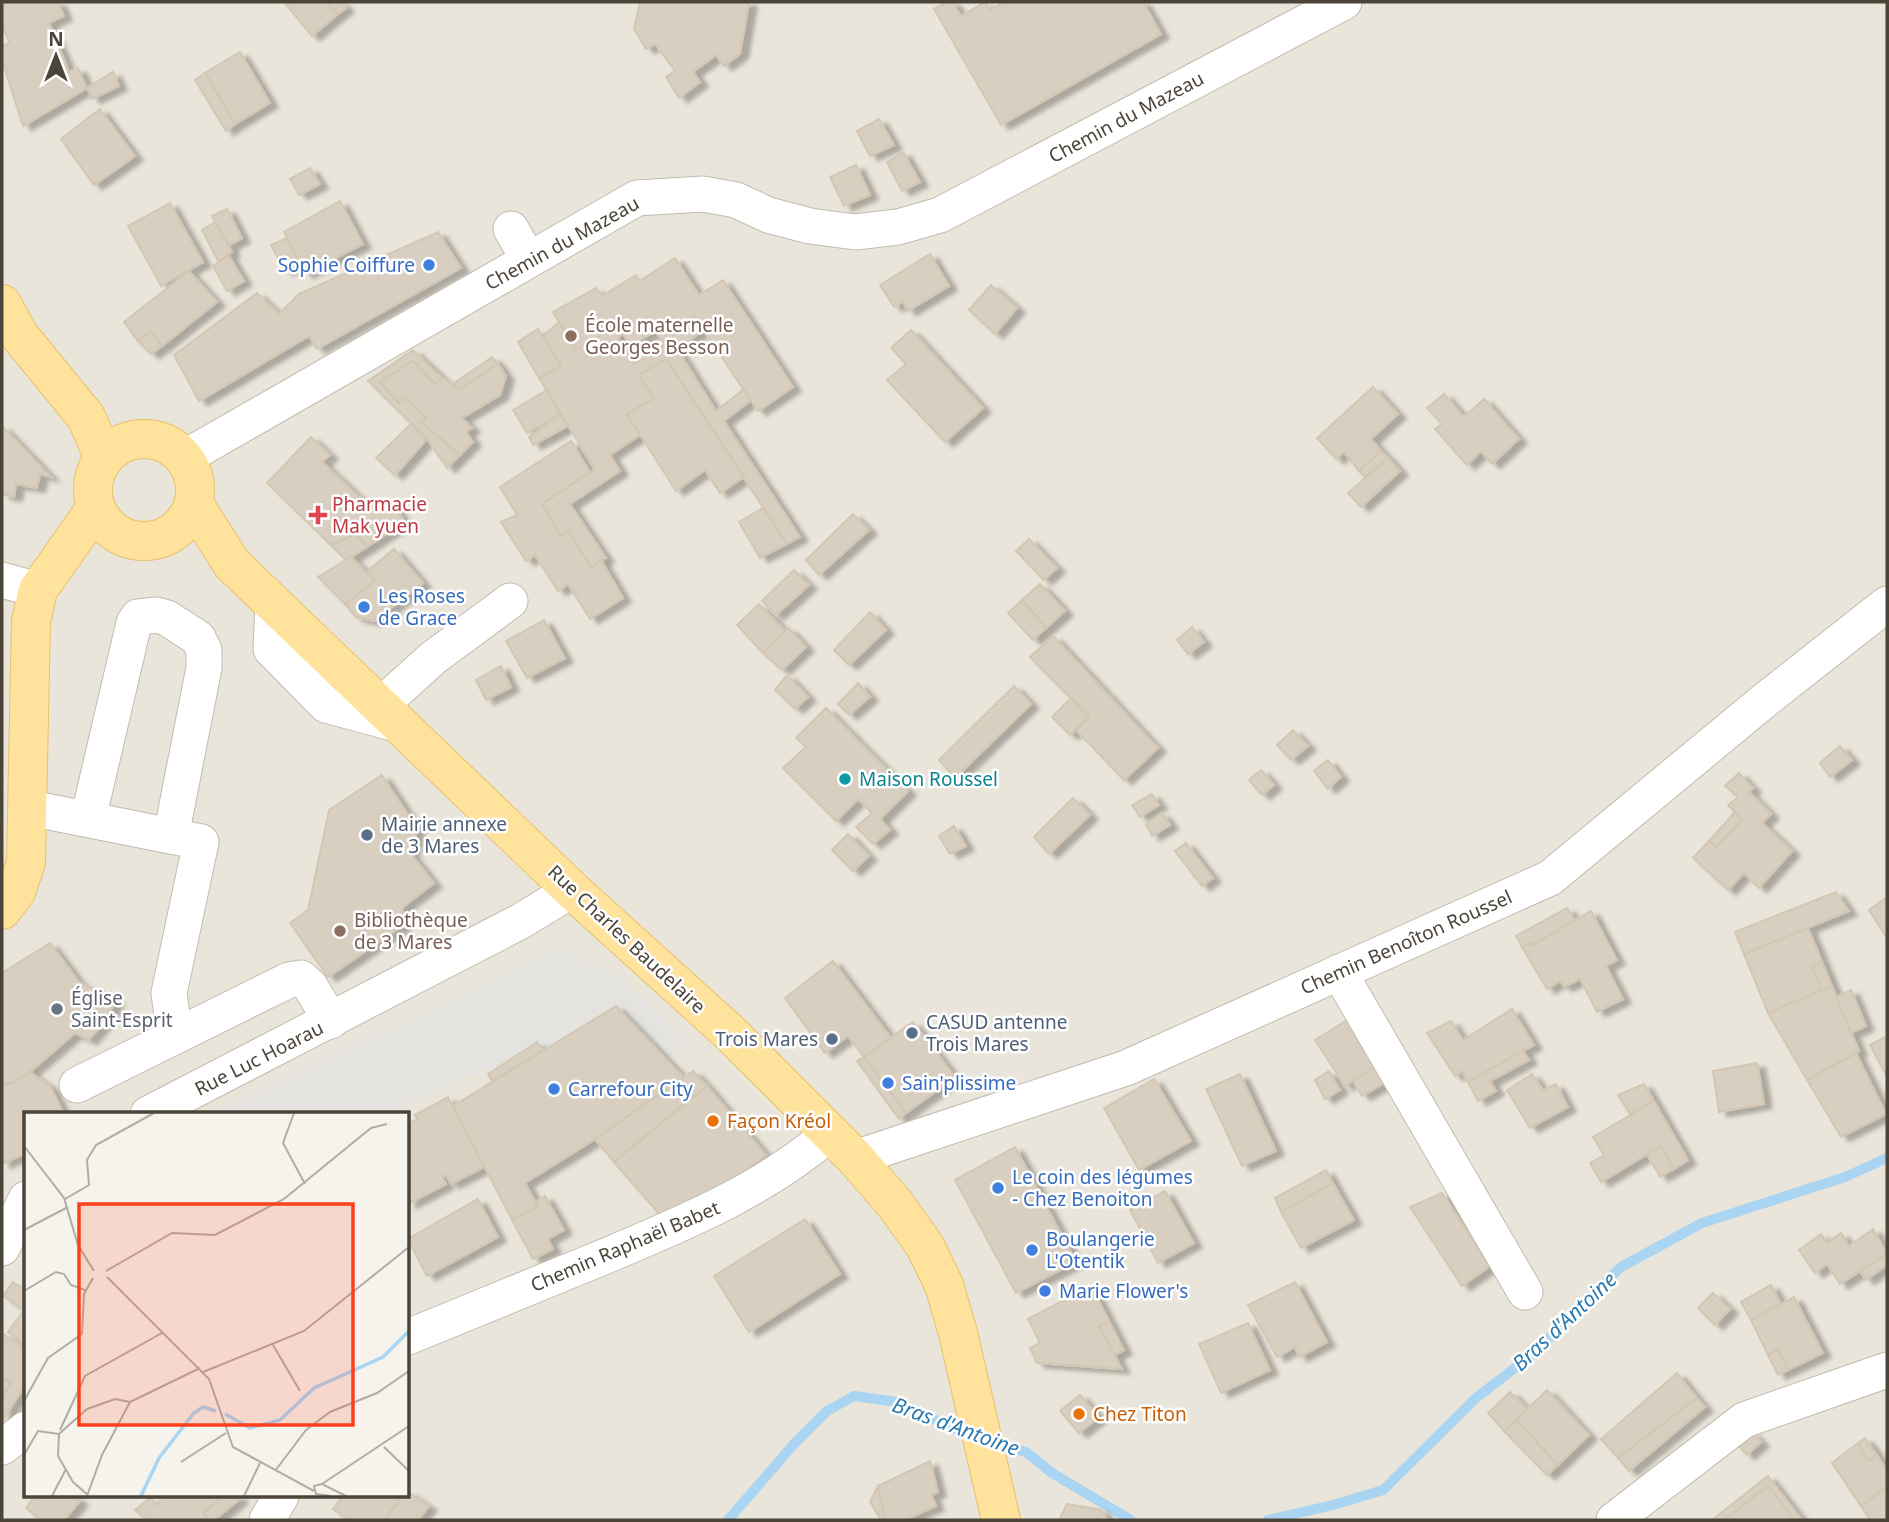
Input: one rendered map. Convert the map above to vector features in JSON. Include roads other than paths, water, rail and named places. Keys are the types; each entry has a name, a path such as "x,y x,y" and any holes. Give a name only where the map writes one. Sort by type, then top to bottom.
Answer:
{"main road":[{"path":"2,304 19,335 115,450"},
{"path":"142,439 172,447 184,458 192,472 194,504 183,522 167,536 150,541 132,540 106,521 93,491 95,474 115,450 142,439"},
{"name":"Rue Charles Baudelaire","path":"194,504 232,564 572,890 730,1033 843,1146 895,1204 925,1246 944,1285 1001,1520"},
{"path":"2,910 16,892 26,862 31,621 38,590 70,548 106,521"},
{"name":"Rue Charles Baudelaire","path":"167,536 232,564"}],"street":[{"name":"Chemin du Mazeau","path":"184,458 637,198 703,194 736,200 768,215 799,223 855,232 898,227 940,215 1344,2"},
{"path":"511,229 529,260"},
{"path":"2,580 38,590"},
{"path":"390,715 433,658 510,601"},
{"name":"Chemin Benoîton Roussel","path":"843,1146 1126,1068 1550,878 1765,700 1887,604"},
{"path":"88,819 134,623 138,617 157,615 167,618 198,638 204,650 169,993 175,1036"},
{"path":"27,810 45,811 186,839"},
{"name":"Rue Luc Hoarau","path":"152,1112 521,921 572,890"},
{"path":"1339,972 1525,1292"},
{"path":"77,1085 289,980 301,978 310,986 331,1021"},
{"name":"Chemin Raphaël Babet","path":"410,1336 686,1222 750,1190 811,1150 843,1146"},
{"path":"2,1248 24,1203"},
{"path":"1614,1520 1744,1420 1887,1370"},
{"path":"2,1447 24,1430"},
{"path":"267,1520 280,1498"}],"waterway":[{"name":"Bras d'Antoine","path":"1268,1520 1383,1490 1476,1398 1534,1353 1621,1267 1702,1223 1845,1177 1887,1158"},
{"name":"Bras d'Antoine","path":"728,1520 794,1444 827,1411 854,1396 897,1402 973,1437"},
{"name":"Bras d'Antoine","path":"992,1443 1026,1452 1052,1473 1131,1520"}],"place":[{"name":"Sophie Coiffure","path":"429,265"},
{"name":"École maternelle Georges Besson","path":"571,336"},
{"name":"Pharmacie Mak yuen","path":"318,515"},
{"name":"Les Roses de Grace","path":"364,607"},
{"name":"Maison Roussel","path":"845,779"},
{"name":"Mairie annexe de 3 Mares","path":"367,835"},
{"name":"Bibliothèque de 3 Mares","path":"340,931"},
{"name":"Église Saint-Esprit","path":"57,1009"},
{"name":"CASUD antenne Trois Mares","path":"912,1033"},
{"name":"Trois Mares","path":"832,1039"},
{"name":"Sain'plissime","path":"888,1083"},
{"name":"Carrefour City","path":"554,1089"},
{"name":"Façon Kréol","path":"713,1121"},
{"name":"Le coin des légumes - Chez Benoiton","path":"998,1188"},
{"name":"Boulangerie L'Otentik","path":"1032,1250"},
{"name":"Marie Flower's","path":"1045,1291"},
{"name":"Chez Titon","path":"1079,1414"}]}
